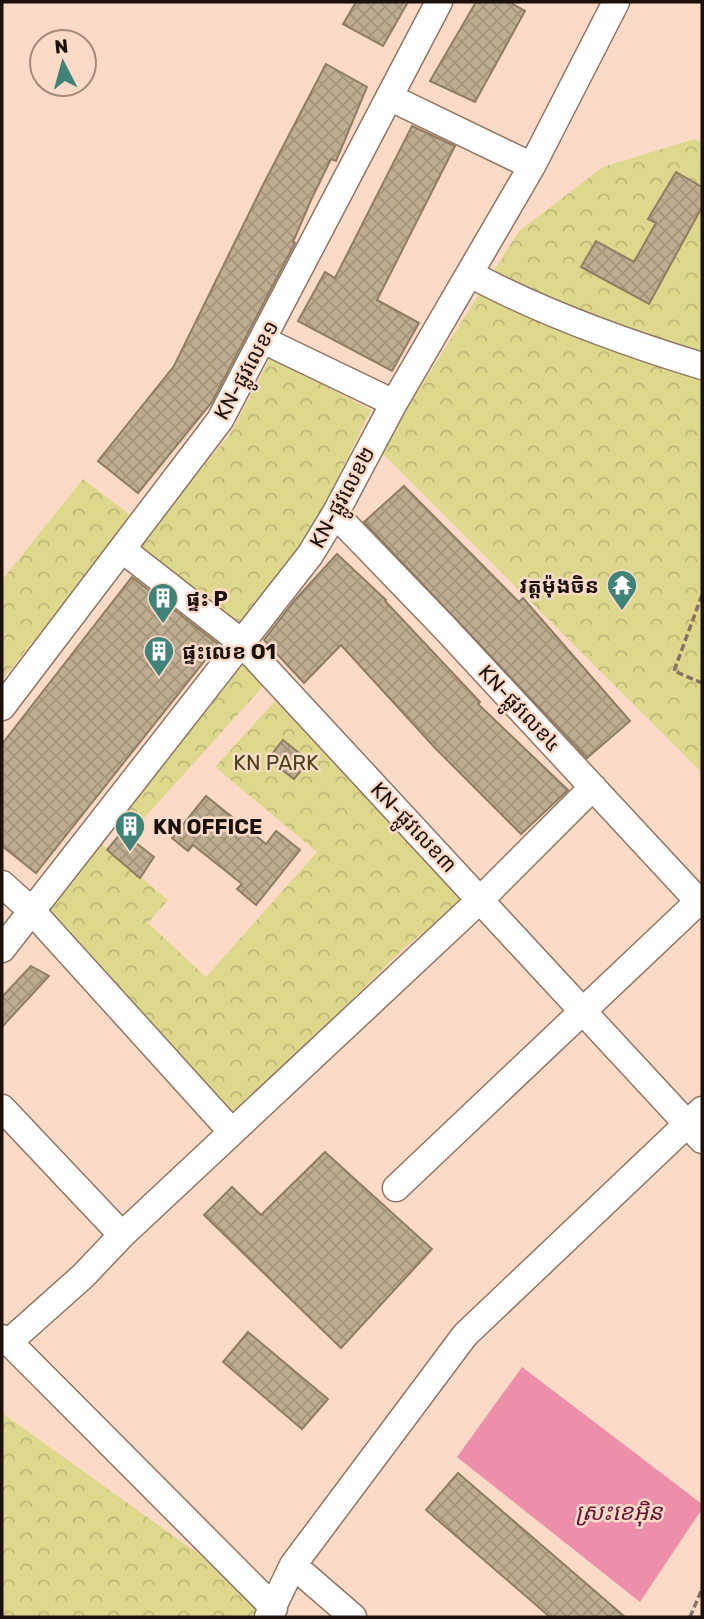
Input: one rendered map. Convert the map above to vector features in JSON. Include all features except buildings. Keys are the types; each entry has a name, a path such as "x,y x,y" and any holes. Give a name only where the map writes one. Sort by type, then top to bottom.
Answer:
{"street":[{"name":"KN-ផ្លូវលេខ១","path":"2,707 220,420 439,2"},
{"name":"KN-ផ្លូវលេខ២","path":"2,949 310,555 394,403 532,166 616,2"},
{"path":"389,97 532,166"},
{"path":"470,274 499,289 637,346 702,366"},
{"path":"263,340 394,403"},
{"name":"KN-ផ្លូវលេខ៤","path":"335,514 701,903"},
{"name":"KN-ផ្លូវលេខ៣","path":"123,550 242,642 583,1012 697,1125"},
{"path":"593,787 480,900 122,1235 83,1276 6,1340 271,1613 293,1565 465,1335 697,1125"},
{"path":"2,884 31,909 232,1132"},
{"path":"396,1188 701,903"},
{"path":"2,1108 122,1235"},
{"path":"293,1565 353,1617"}],"path":[{"path":"702,595 674,671 702,682"},
{"path":"690,1617 702,1589"}],"green space":[{"name":"វត្តម៉ុងចិន","path":"694,139 702,142 702,773 380,451 519,231 603,167"},
{"path":"271,357 371,410 323,508 298,549 239,626 136,548 230,434"},
{"path":"83,479 133,517 2,680 2,580"},
{"path":"240,653 267,682 138,825 121,801"},
{"name":"KN PARK","path":"275,701 468,899 405,947 233,1118 37,909 90,834 168,900 148,923 206,977 317,852 215,767"},
{"path":"2,1413 274,1608 268,1617 2,1617"}],"water":[{"name":"ស្រះខេអ៊ិន","path":"522,1367 702,1504 702,1509 640,1602 457,1457"}],"place":[{"name":"វត្តម៉ុងចិន","path":"622,612"},
{"name":"ផ្ទះ P","path":"163,625"},
{"name":"ផ្ទះលេខ O1","path":"159,678"},
{"name":"KN OFFICE","path":"130,853"}]}
